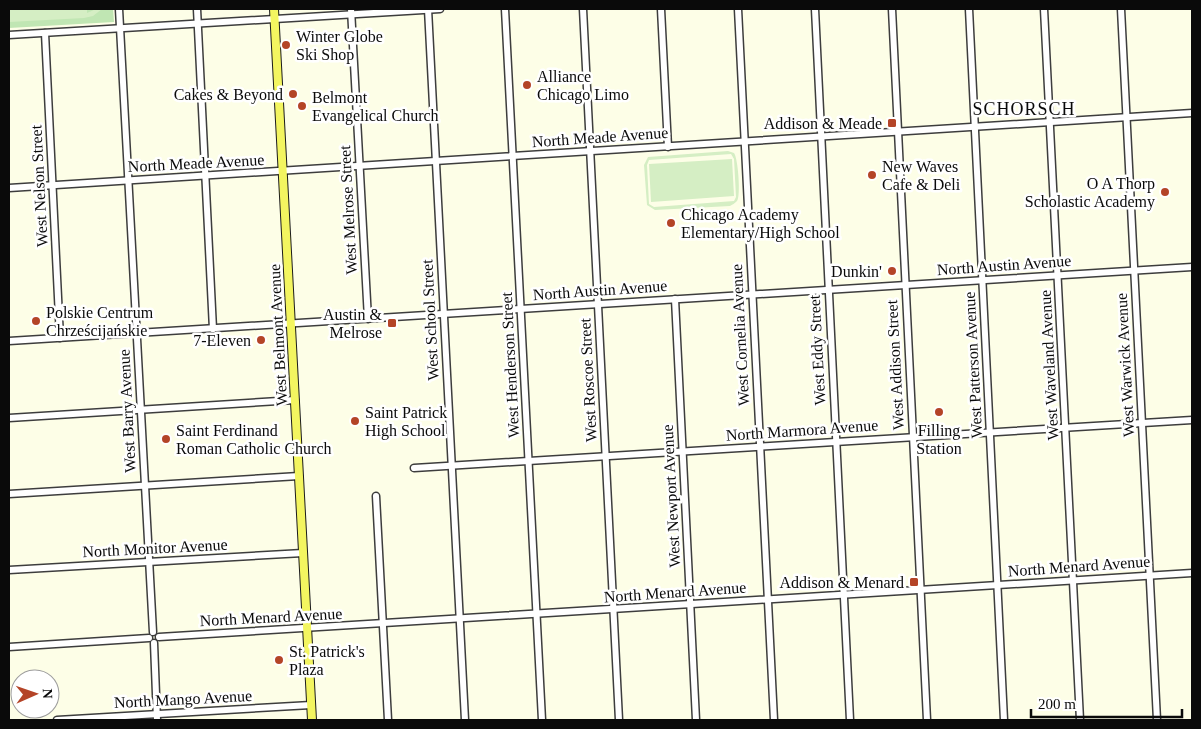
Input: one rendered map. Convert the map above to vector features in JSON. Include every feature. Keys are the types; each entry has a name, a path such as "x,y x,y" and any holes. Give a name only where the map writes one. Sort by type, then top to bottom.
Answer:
{"main road":[{"name":"West Belmont Avenue","path":"274,9 312,720"}],"street":[{"name":"West Barry Avenue","path":"120,9 157,717"},
{"path":"197,9 213,329"},
{"name":"West School Street","path":"428,9 465,720"},
{"path":"9,35 274,20 351,12 440,9"},
{"name":"West Henderson Street","path":"505,9 542,720"},
{"name":"West Roscoe Street","path":"583,9 619,720"},
{"path":"661,9 668,147"},
{"name":"West Cornelia Avenue","path":"738,9 774,720"},
{"name":"West Eddy Street","path":"814,9 850,720"},
{"name":"West Addison Street","path":"892,9 927,720"},
{"name":"West Patterson Avenue","path":"969,9 1004,720"},
{"name":"West Waveland Avenue","path":"1044,9 1080,720"},
{"name":"West Warwick Avenue","path":"1121,9 1157,720"},
{"name":"West Melrose Street","path":"351,12 368,319"},
{"name":"West Nelson Street","path":"45,33 60,338"},
{"name":"North Meade Avenue","path":"9,188 1192,113"},
{"name":"North Austin Avenue","path":"9,341 1192,266"},
{"name":"West Newport Avenue","path":"675,299 696,720"},
{"path":"9,418 295,400"},
{"name":"North Marmora Avenue","path":"414,468 1192,420"},
{"path":"9,494 299,476"},
{"path":"376,496 388,720"},
{"name":"North Monitor Avenue","path":"9,570 303,553"},
{"name":"North Menard Avenue","path":"152,638 158,640 159,637 1192,573"},
{"path":"9,647 152,638"},
{"name":"North Mango Avenue","path":"57,720 157,717 311,705"}],"green space":[{"path":"9,9 113,9 114,22 9,28"},
{"path":"9,9 87,9 87,13 96,9 102,9 93,16 84,18 9,22"},
{"path":"728,151 734,153 737,162 739,192 737,201 730,206 655,210 647,205 644,165 648,157","holes":["731,154 734,159 736,197 734,201 654,207 649,204 647,165 649,160"]},
{"path":"732,159 734,196 651,202 649,164"}],"place":[{"name":"Winter Globe Ski Shop","path":"286,45"},
{"name":"Alliance Chicago Limo","path":"527,85"},
{"name":"Cakes & Beyond","path":"293,94"},
{"name":"Belmont Evangelical Church","path":"302,106"},
{"name":"Addison & Meade","path":"892,123"},
{"name":"New Waves Cafe & Deli","path":"872,175"},
{"name":"O A Thorp Scholastic Academy","path":"1165,192"},
{"name":"Chicago Academy Elementary/High School","path":"671,223"},
{"name":"Dunkin'","path":"892,271"},
{"name":"Polskie Centrum Chrześcijańskie","path":"36,321"},
{"name":"Austin & Melrose","path":"392,323"},
{"name":"7-Eleven","path":"261,340"},
{"name":"Filling Station","path":"939,412"},
{"name":"Saint Patrick High School","path":"355,421"},
{"name":"Saint Ferdinand Roman Catholic Church","path":"166,439"},
{"name":"Addison & Menard","path":"914,582"},
{"name":"St. Patrick's Plaza","path":"279,660"}],"district":[{"name":"SCHORSCH","path":"1024,109"}]}
